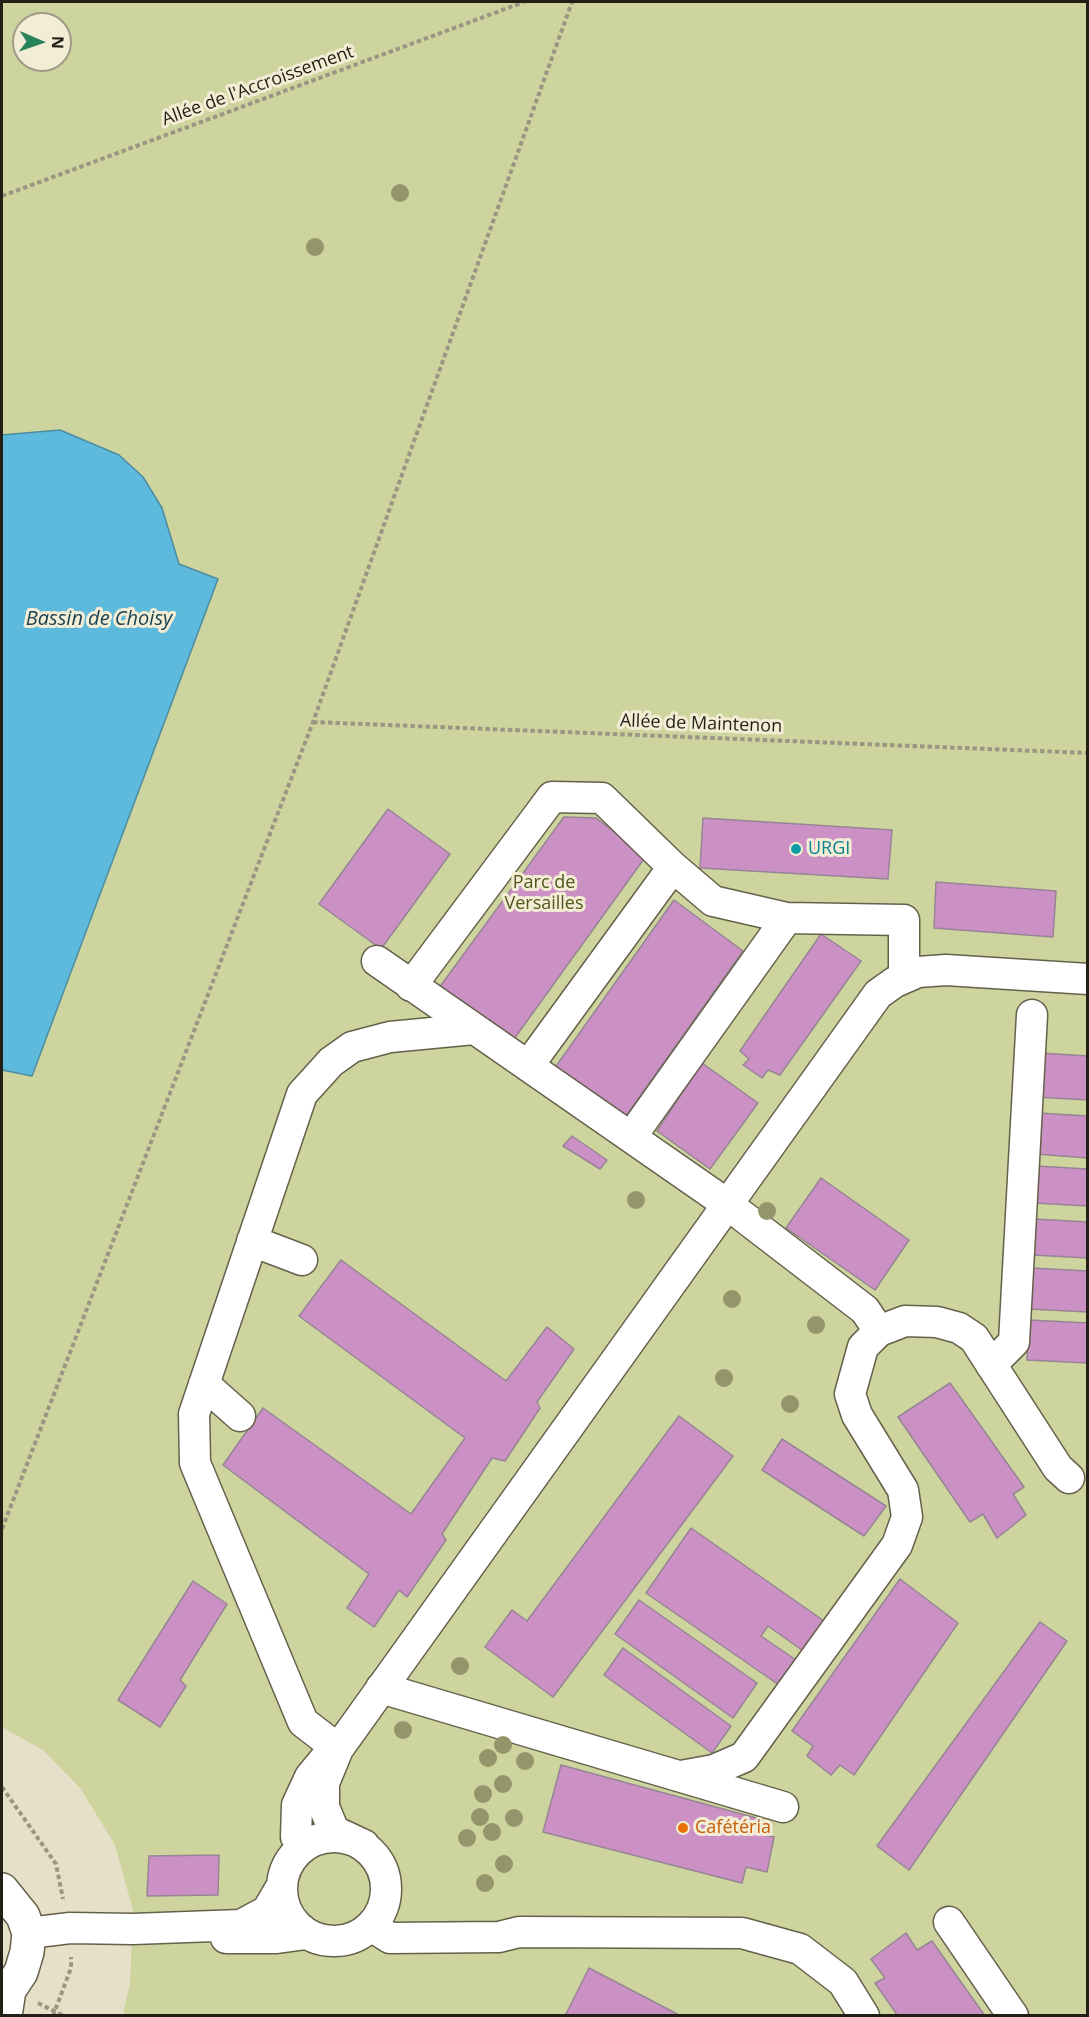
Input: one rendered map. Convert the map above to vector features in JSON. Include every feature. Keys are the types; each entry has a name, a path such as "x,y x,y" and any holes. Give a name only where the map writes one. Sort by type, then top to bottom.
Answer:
{"main road":[{"path":"2,1890 23,1916 29,1933 21,1972 5,2000"}],"lane":[{"path":"411,986 552,797 602,798 673,867 713,901 788,918 904,920 903,978"},
{"path":"528,1066 673,867"},
{"path":"631,1137 788,918"},
{"path":"377,962 728,1204 865,1310 879,1331"},
{"path":"519,1932 495,1925 408,1923 386,1890 381,1865 364,1845 334,1831 324,1806 324,1783 338,1749 878,994 903,978 918,972 946,970 1088,979"},
{"path":"991,1365 1014,1342 1032,1015"},
{"path":"338,1749 303,1722 195,1463 194,1414 302,1094 331,1062 352,1047 390,1037 474,1029"},
{"path":"252,1241 302,1260"},
{"path":"681,1776 714,1770 744,1757 897,1545 907,1517 903,1490 856,1414 850,1394 862,1347 879,1331 904,1321 937,1322 959,1328 974,1338 1058,1468 1069,1478"},
{"path":"204,1384 240,1416"},
{"path":"381,1688 783,1807"},
{"path":"303,1846 296,1837 297,1805 318,1765 338,1749"},
{"path":"29,1933 70,1928 133,1929 241,1925 267,1911 281,1887 287,1864 303,1846 322,1837 344,1837 364,1845"},
{"path":"281,1887 287,1914 306,1934"},
{"path":"133,1929 188,1937 277,1938 306,1934 328,1941 351,1938 371,1926 382,1909 386,1890"},
{"path":"949,1922 1013,2016"},
{"path":"371,1926 390,1938 499,1937 519,1932 742,1933 800,1949 843,1982 864,2016"}],"path":[{"name":"Allée de l'Accroissement","path":"2,196 524,2"},
{"path":"2,1529 313,722 572,2"},
{"name":"Allée de Maintenon","path":"313,722 1088,753"}],"green space":[{"name":"Parc de Versailles","path":"2,2 1087,2 1087,2015 123,2015 130,1983 133,1910 115,1845 81,1789 43,1750 2,1727"}],"water":[{"name":"Bassin de Choisy","path":"60,430 119,455 143,477 162,508 179,564 218,579 32,1076 2,1070 2,435"}],"building":[{"path":"388,809 450,854 381,949 319,904"},
{"path":"564,817 596,818 646,856 514,1039 439,988"},
{"name":"URGI","path":"703,818 892,830 888,879 700,868"},
{"path":"936,882 1056,891 1053,937 934,928"},
{"path":"674,900 743,951 623,1120 554,1069"},
{"path":"821,934 861,961 780,1075 768,1070 762,1078 743,1065 749,1059 740,1051"},
{"path":"1039,1053 1088,1056 1088,1100 1036,1097"},
{"path":"702,1063 758,1103 710,1169 657,1131"},
{"path":"1038,1113 1088,1116 1088,1158 1036,1154"},
{"path":"572,1136 607,1160 600,1169 563,1146"},
{"path":"1036,1166 1088,1169 1088,1206 1034,1203"},
{"path":"821,1178 909,1240 875,1290 786,1228"},
{"path":"1035,1219 1088,1222 1088,1258 1032,1255"},
{"path":"341,1260 506,1381 547,1327 574,1349 537,1402 540,1408 505,1461 492,1458 442,1534 446,1540 407,1597 399,1590 374,1627 347,1608 369,1574 223,1465 263,1408 411,1514 465,1438 299,1316"},
{"path":"1032,1268 1088,1271 1088,1312 1029,1309"},
{"path":"1029,1320 1088,1323 1088,1363 1027,1360"},
{"path":"950,1383 1024,1487 1013,1494 1026,1515 997,1538 983,1514 970,1522 898,1417"},
{"path":"679,1416 733,1456 553,1697 485,1647 512,1610 527,1621"},
{"path":"782,1439 886,1506 864,1536 762,1470"},
{"path":"691,1528 827,1623 806,1653 768,1626 761,1636 796,1660 779,1685 646,1593"},
{"path":"900,1579 958,1623 854,1775 840,1765 831,1775 807,1756 813,1746 792,1731"},
{"path":"193,1581 227,1604 180,1680 186,1686 160,1727 118,1700"},
{"path":"639,1600 757,1683 733,1718 615,1634"},
{"path":"1040,1622 1067,1641 909,1870 877,1846"},
{"path":"623,1648 731,1726 712,1753 604,1675"},
{"path":"561,1765 760,1819 757,1833 774,1837 767,1872 746,1867 742,1883 543,1832"},
{"path":"219,1855 218,1895 147,1896 149,1856"},
{"path":"906,1933 917,1950 932,1941 985,2016 898,2016 875,1983 885,1978 871,1959"},
{"path":"589,1968 681,2016 565,2016"}],"place":[{"name":"URGI","path":"796,849"},
{"name":"Cafétéria","path":"683,1828"}]}
